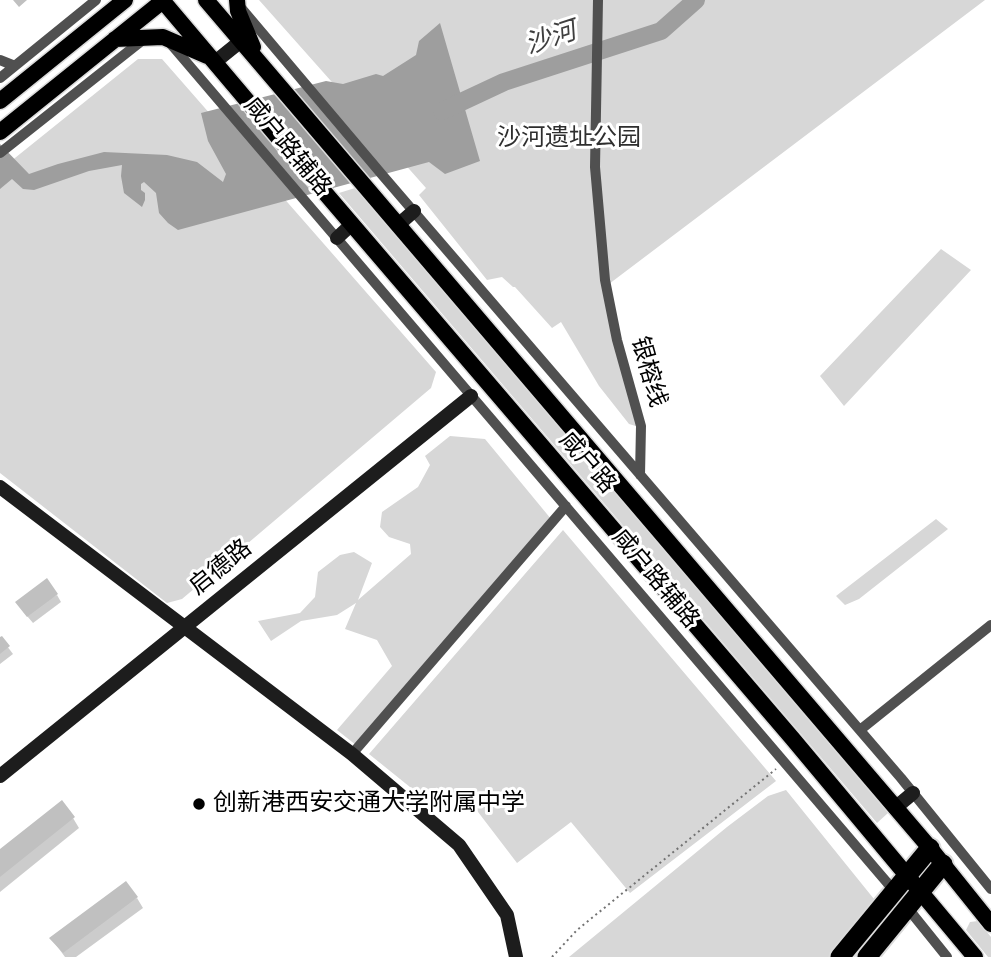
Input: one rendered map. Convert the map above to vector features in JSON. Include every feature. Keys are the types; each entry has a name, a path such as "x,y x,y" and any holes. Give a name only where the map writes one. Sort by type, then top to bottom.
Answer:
{"highway":[{"path":"840,957 930,848"},
{"path":"867,957 943,864"}],"main road":[{"path":"97,22 103,0"},
{"path":"0,101 125,0"},
{"path":"0,132 163,0"},
{"name":"咸户路","path":"163,0 975,957"},
{"name":"咸户路","path":"206,0 930,848 991,924"},
{"path":"238,2 238,11 262,66"},
{"path":"116,39 166,38 213,60"}],"street":[{"path":"2,76 96,0"},
{"name":"银榕线","path":"598,0 595,167 605,280 617,341 641,426 640,475"},
{"path":"238,2 384,177 860,730 991,889"},
{"path":"0,153 146,37"},
{"name":"咸户路辅路","path":"166,38 947,957"},
{"path":"213,60 241,41"},
{"path":"0,60 15,66"},
{"path":"398,225 414,212"},
{"path":"337,237 352,224"},
{"name":"启德路","path":"0,776 471,396"},
{"path":"0,487 352,754 459,845 507,915 516,957"},
{"path":"352,754 566,506"},
{"path":"860,730 991,625"},
{"path":"895,808 913,793"}],"path":[{"path":"552,957 576,930 784,762"}],"green space":[{"name":"沙河遗址公园","path":"259,0 985,0 605,287 639,427 629,424 599,386 561,322 552,328 515,287 502,277 487,280 419,195 426,188"},
{"path":"138,59 162,59 436,372 431,388 182,599 167,603 0,473 0,170"},
{"path":"355,188 888,813 877,823 339,193"},
{"path":"941,249 971,270 844,406 820,376"},
{"path":"450,436 485,439 556,525 361,749 337,730 392,666 377,640 345,629 356,603 337,615 301,621 271,641 258,621 300,613 315,597 318,572 340,555 354,552 372,563 358,600 411,554 410,544 389,537 380,527 382,512 418,487 430,465 425,456"},
{"path":"936,519 948,529 859,599 845,605 836,596"},
{"path":"563,530 776,781 630,893 571,822 517,863 462,791 436,808 369,754"},
{"path":"786,790 878,904 833,957 569,957 727,827 768,796"},
{"path":"978,921 991,937 991,957 988,957 966,930 970,922"}],"shaded area":[{"path":"440,23 480,161 445,174 429,162 178,230 159,213 156,193 144,182 141,184 141,190 145,193 142,207 124,193 122,165 89,171 34,190 23,189 12,179 0,189 0,144 29,174 104,152 167,155 197,162 223,182 226,174 208,141 201,113 326,81 343,84 376,74 383,76 416,55 419,41"}],"building":[{"path":"13,0 27,0 19,7"},
{"path":"47,578 58,594 27,617 15,602"},
{"path":"0,637 10,646 0,654"},
{"path":"62,800 75,817 0,877 0,849"},
{"path":"126,881 138,897 63,953 49,938"}],"waterway":[{"name":"沙河","path":"442,111 504,82 661,31 696,0"}],"place":[{"name":"创新港西安交通大学附属中学","path":"199,804"}]}
